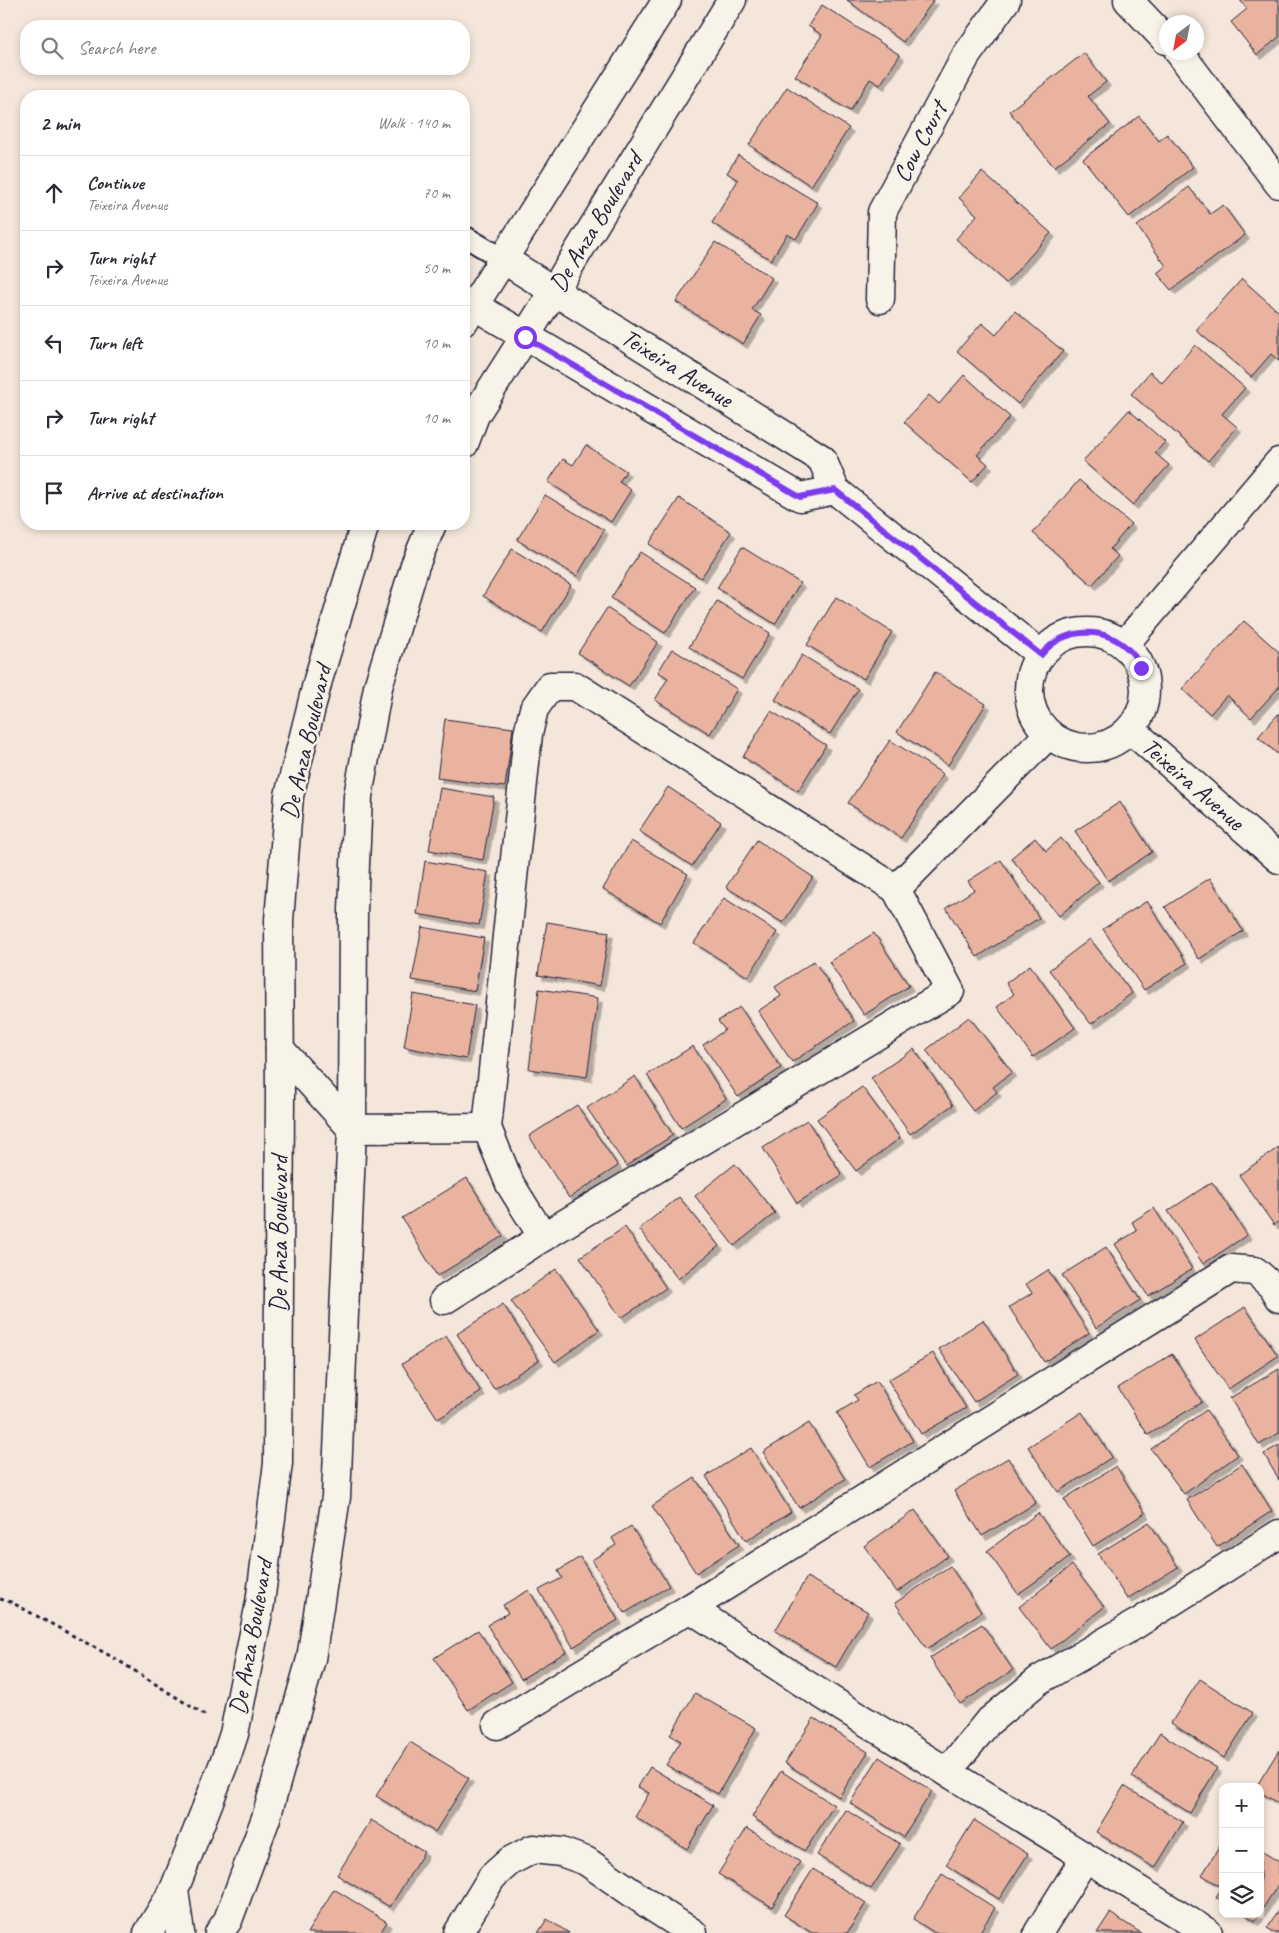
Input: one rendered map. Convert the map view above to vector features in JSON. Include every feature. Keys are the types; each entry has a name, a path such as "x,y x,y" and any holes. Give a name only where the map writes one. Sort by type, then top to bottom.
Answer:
{"street":[{"path":"470,305 504,259 666,0"},
{"name":"De Anza Boulevard","path":"470,429 475,416 554,292 732,0"},
{"name":"Cow Court","path":"880,299 882,212 966,56 1006,0"},
{"path":"1128,0 1159,33"},
{"path":"1184,60 1279,184"},
{"name":"Teixeira Avenue","path":"504,259 822,459 835,490 1041,655"},
{"name":"Teixeira Avenue","path":"470,310 525,337 800,497 835,490"},
{"path":"1124,646 1279,462"},
{"name":"De Anza Boulevard","path":"148,1933 174,1890 234,1734 260,1603 278,1464 279,920 289,796 318,680 364,530"},
{"path":"219,1933 228,1920 266,1818 311,1659 336,1497 352,1129 353,910 358,796 378,687 415,565 430,530"},
{"path":"1081,632 1100,633 1117,640 1124,646 1131,652 1141,668 1145,686 1144,704 1136,722 1123,737 1105,746 1086,748 1066,744 1049,734 1036,719 1030,700 1030,680 1036,662 1041,655 1048,647 1063,637 1081,632"},
{"path":"444,1300 544,1237 950,991 896,889 575,686 550,686 534,709 528,734 486,1128 510,1184 544,1237"},
{"name":"Teixeira Avenue","path":"1130,729 1279,858"},
{"path":"896,889 1049,734"},
{"path":"280,1049 352,1129 486,1128"},
{"path":"497,1725 690,1608 1231,1269 1255,1271 1272,1286 1279,1298"},
{"path":"947,1772 987,1723 1039,1680 1138,1623 1279,1534"},
{"path":"690,1608 805,1684 1208,1933"},
{"path":"458,1933 492,1877 510,1862 533,1850 561,1852 586,1862 693,1933"},
{"path":"1038,1933 1085,1858"},
{"path":"174,1890 180,1933"}],"lane":[{"path":"470,239 504,259"}],"path":[{"path":"0,1599 12,1602 116,1659 234,1734"}],"building":[{"path":"847,0 934,0 903,42"},
{"path":"1240,0 1279,0 1279,37 1257,55 1231,22 1247,9"},
{"path":"822,5 900,55 880,85 870,79 850,111 795,76 822,35 808,26"},
{"path":"1084,53 1106,82 1088,96 1110,124 1054,167 1009,111"},
{"path":"787,87 849,128 811,186 749,145"},
{"path":"1139,116 1159,141 1167,134 1193,167 1129,217 1083,159"},
{"path":"738,155 818,203 796,239 787,234 771,260 712,223 738,180 727,173"},
{"path":"982,172 1051,233 1006,283 956,239 977,215 959,198"},
{"path":"1189,187 1210,214 1223,205 1245,235 1171,290 1157,273 1166,266 1137,226"},
{"path":"715,242 772,278 752,310 761,315 743,344 676,302"},
{"path":"1242,279 1279,312 1279,361 1271,354 1251,377 1196,330"},
{"path":"1015,311 1063,351 1018,404 957,351 982,323 996,335"},
{"path":"1195,345 1245,388 1222,414 1237,427 1208,461 1131,394 1150,372 1162,383"},
{"path":"964,375 1010,417 977,455 988,464 972,482 904,422 929,395 939,404"},
{"path":"1129,410 1165,442 1155,453 1169,465 1133,505 1083,461"},
{"path":"586,445 626,471 619,482 631,490 611,522 548,482 563,459 573,465"},
{"path":"1079,480 1131,524 1110,549 1118,556 1092,585 1033,533"},
{"path":"545,495 604,530 577,576 517,540"},
{"path":"679,498 731,532 701,578 649,544"},
{"path":"742,547 800,583 775,624 717,588"},
{"path":"512,549 571,585 542,632 483,596"},
{"path":"640,552 695,587 665,633 611,598"},
{"path":"836,597 892,632 864,679 807,645"},
{"path":"717,601 770,633 742,679 689,647"},
{"path":"607,608 658,642 629,686 578,653"},
{"path":"1244,621 1279,652 1279,687 1251,718 1227,695 1210,714 1182,689"},
{"path":"672,649 737,689 710,734 655,700 668,678 658,672"},
{"path":"802,655 858,689 830,734 775,700"},
{"path":"935,672 986,704 948,765 897,732"},
{"path":"771,711 826,745 798,791 743,757"},
{"path":"1279,713 1279,755 1258,737"},
{"path":"445,719 513,728 505,787 437,778"},
{"path":"890,740 943,774 901,838 848,803"},
{"path":"668,787 721,822 692,866 639,831"},
{"path":"440,788 494,797 483,860 429,850"},
{"path":"1120,802 1152,852 1108,881 1075,831"},
{"path":"1035,838 1046,851 1061,838 1099,882 1059,916 1011,858"},
{"path":"757,840 813,877 783,923 726,887"},
{"path":"631,841 688,874 660,923 603,889"},
{"path":"1001,860 1039,918 977,957 946,908 974,890 968,881"},
{"path":"425,861 488,872 479,925 417,914"},
{"path":"1210,878 1243,931 1199,959 1165,907"},
{"path":"724,898 777,932 748,977 694,943"},
{"path":"1147,901 1187,963 1144,990 1103,929"},
{"path":"547,922 609,932 600,986 538,975"},
{"path":"422,927 484,938 475,991 412,980"},
{"path":"874,933 909,986 864,1015 829,962"},
{"path":"1090,939 1132,993 1091,1024 1049,970"},
{"path":"814,961 854,1021 792,1062 758,1011 781,996 775,987"},
{"path":"1030,965 1075,1028 1033,1057 997,1007 1014,994 1006,983"},
{"path":"539,989 598,998 587,1077 529,1069"},
{"path":"413,994 475,1005 466,1059 404,1047"},
{"path":"740,1007 781,1068 738,1097 703,1045 725,1030 718,1021"},
{"path":"969,1017 1012,1072 993,1087 997,1092 973,1111 926,1050"},
{"path":"693,1046 726,1099 681,1128 647,1075"},
{"path":"914,1049 953,1105 910,1134 871,1078"},
{"path":"635,1076 673,1135 626,1166 587,1108"},
{"path":"862,1087 900,1138 856,1171 817,1119"},
{"path":"577,1105 618,1166 569,1198 529,1136"},
{"path":"807,1120 842,1175 797,1203 763,1148"},
{"path":"1279,1147 1279,1221 1274,1225 1239,1175"},
{"path":"735,1164 775,1213 734,1246 695,1196"},
{"path":"467,1178 503,1236 437,1276 402,1218"},
{"path":"1212,1182 1247,1235 1203,1264 1168,1211"},
{"path":"679,1197 719,1246 678,1279 639,1229"},
{"path":"1154,1208 1192,1269 1148,1296 1115,1244 1137,1231 1132,1222"},
{"path":"625,1227 666,1288 621,1318 580,1257"},
{"path":"1106,1247 1140,1300 1096,1328 1062,1275"},
{"path":"556,1269 599,1330 555,1362 511,1301"},
{"path":"1048,1270 1089,1333 1044,1362 1009,1307 1032,1293 1026,1284"},
{"path":"503,1304 539,1360 494,1389 457,1334"},
{"path":"1245,1307 1278,1356 1228,1389 1195,1340"},
{"path":"983,1320 1018,1374 974,1402 939,1349"},
{"path":"446,1336 481,1392 438,1419 402,1364"},
{"path":"933,1353 966,1408 921,1434 888,1380"},
{"path":"1172,1354 1202,1402 1148,1435 1118,1388"},
{"path":"1279,1369 1279,1433 1259,1445 1230,1398"},
{"path":"877,1381 913,1441 870,1467 837,1413 858,1400 854,1395"},
{"path":"1206,1410 1238,1455 1184,1494 1151,1449"},
{"path":"1082,1412 1112,1457 1058,1492 1028,1447"},
{"path":"809,1423 845,1479 799,1508 763,1452"},
{"path":"1279,1445 1279,1480 1264,1454"},
{"path":"751,1448 791,1512 746,1541 706,1476"},
{"path":"1008,1458 1036,1503 982,1536 954,1491"},
{"path":"1242,1464 1272,1511 1217,1547 1187,1500"},
{"path":"1116,1466 1145,1513 1093,1546 1064,1499"},
{"path":"695,1478 739,1545 696,1573 652,1506"},
{"path":"915,1510 948,1556 897,1592 864,1546"},
{"path":"1038,1513 1070,1557 1018,1594 987,1551"},
{"path":"1149,1522 1178,1567 1127,1599 1098,1554"},
{"path":"631,1526 669,1586 625,1613 592,1560 616,1545 612,1538"},
{"path":"580,1557 618,1620 573,1647 539,1590 562,1578 558,1571"},
{"path":"1072,1565 1104,1607 1051,1649 1019,1607"},
{"path":"950,1566 981,1612 927,1649 895,1603"},
{"path":"807,1577 868,1612 836,1667 775,1631"},
{"path":"529,1590 566,1652 521,1679 487,1625 508,1613 503,1605"},
{"path":"982,1624 1013,1670 960,1704 930,1658"},
{"path":"478,1630 512,1682 468,1710 434,1658"},
{"path":"1200,1679 1253,1713 1224,1758 1171,1723"},
{"path":"695,1693 756,1728 718,1794 666,1765 681,1741 670,1735"},
{"path":"814,1718 868,1752 839,1797 785,1763"},
{"path":"1160,1733 1217,1768 1190,1813 1132,1777"},
{"path":"410,1742 469,1778 435,1832 376,1796"},
{"path":"1279,1750 1279,1804 1264,1795 1264,1783 1258,1783"},
{"path":"879,1757 932,1791 903,1837 850,1803"},
{"path":"650,1767 713,1805 687,1849 635,1817 649,1793 638,1787"},
{"path":"781,1771 834,1805 805,1851 752,1817"},
{"path":"1124,1786 1183,1822 1155,1868 1096,1832"},
{"path":"846,1810 900,1844 871,1889 817,1855"},
{"path":"371,1820 424,1852 390,1907 337,1875"},
{"path":"974,1820 1028,1854 999,1899 946,1865"},
{"path":"747,1828 800,1862 772,1907 718,1874"},
{"path":"1219,1847 1219,1885 1202,1875"},
{"path":"1264,1853 1279,1862 1279,1883 1264,1907"},
{"path":"813,1869 866,1903 847,1933 812,1933 784,1915"},
{"path":"942,1874 995,1908 979,1933 935,1933 913,1919"},
{"path":"334,1889 387,1922 380,1933 307,1933"},
{"path":"1279,1909 1279,1933 1276,1933 1267,1928"},
{"path":"1110,1913 1141,1933 1097,1933"},
{"path":"547,1919 569,1933 538,1933"}],"route":[{"path":"525,337 800,497 835,490 1041,655 1048,647 1063,637 1081,632 1100,633 1117,640 1131,652 1141,668"}]}
